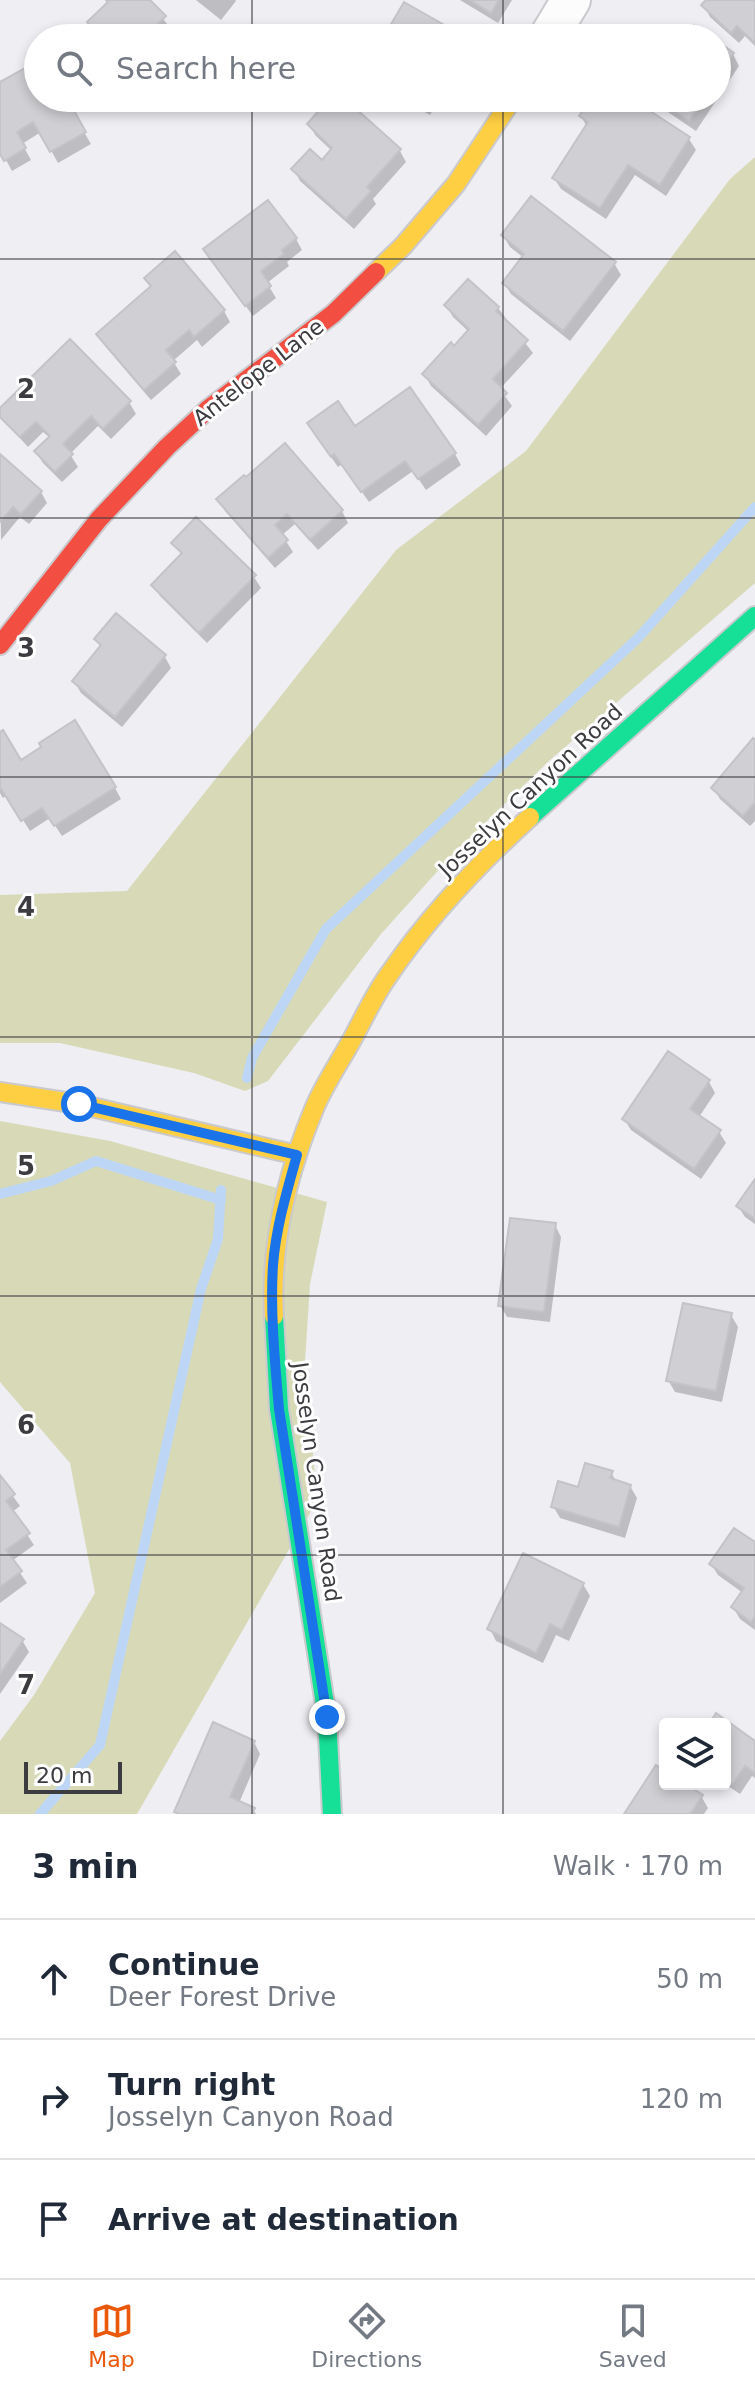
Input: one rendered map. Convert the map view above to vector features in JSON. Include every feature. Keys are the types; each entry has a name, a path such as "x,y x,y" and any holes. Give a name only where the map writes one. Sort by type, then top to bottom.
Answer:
{"street":[{"path":"556,24 571,0"},
{"name":"Antelope Lane","path":"0,645 99,519 167,447 207,410 333,314 403,246 456,184 504,112"},
{"name":"Josselyn Canyon Road","path":"332,1814 330,1744 279,1409 275,1363 273,1265 281,1215 297,1155 315,1106 343,1055 386,978 424,926 489,854 755,616"},
{"path":"0,1092 79,1104 297,1155"}],"green space":[{"path":"755,157 755,583 550,760 453,854 381,934 268,1081 245,1091 194,1073 60,1043 0,1043 0,895 127,891 396,550 526,451 730,179"},
{"path":"0,1121 110,1141 327,1202 310,1284 305,1361 317,1501 137,1814 0,1814 0,1741 34,1695 95,1593 70,1463 0,1382"}],"building":[{"path":"106,0 150,0 166,16 158,24 89,24 87,22 108,2"},
{"path":"470,0 499,0 491,13"},
{"path":"706,0 755,0 755,43 737,26 731,33 731,24 721,24 701,5"},
{"path":"404,2 442,24 391,24"},
{"path":"24,69 24,112 75,112 86,132 50,152 33,122 17,132 26,148 4,161 0,154 0,82"},
{"path":"318,112 360,112 401,149 367,187 371,191 346,219 291,169 310,149 322,160 332,148 307,124"},
{"path":"582,112 652,112 690,137 660,185 628,165 600,208 552,178 588,122 579,116"},
{"path":"676,112 695,112 689,121"},
{"path":"531,196 616,262 563,331 502,283 524,254 501,235"},
{"path":"268,200 297,238 282,250 284,254 261,271 271,286 245,306 203,249"},
{"path":"175,251 225,310 194,337 189,330 166,350 176,362 144,390 96,334 151,286 144,278"},
{"path":"468,279 499,307 496,311 528,340 493,379 507,393 478,425 422,374 451,342 454,346 469,329 444,305"},
{"path":"70,339 131,401 103,429 91,416 63,444 73,454 55,472 34,451 50,436 36,422 20,437 0,417 0,408"},
{"path":"410,387 456,453 418,479 405,461 361,492 307,423 338,401 355,426"},
{"path":"285,443 343,510 310,540 287,514 275,525 288,540 268,558 216,499"},
{"path":"0,454 42,491 21,514 13,507 0,522"},
{"path":"196,517 256,575 199,633 151,585 182,553 171,543"},
{"path":"116,613 166,655 115,717 72,681 101,645 94,639"},
{"path":"75,720 116,787 54,826 42,808 21,821 0,787 0,732 3,730 21,760 41,747 39,743"},
{"path":"753,738 755,802 743,816 711,788"},
{"path":"668,1051 710,1080 690,1109 721,1130 694,1169 622,1119"},
{"path":"755,1179 755,1219 736,1206"},
{"path":"510,1218 556,1223 544,1312 498,1306"},
{"path":"683,1303 732,1313 716,1391 666,1381"},
{"path":"585,1463 613,1471 610,1478 631,1485 619,1527 551,1507 558,1481 578,1487"},
{"path":"0,1475 15,1494 6,1501 30,1533 6,1550 22,1571 0,1587"},
{"path":"734,1528 755,1542 755,1616 751,1622 731,1607 744,1588 709,1564"},
{"path":"523,1553 584,1583 562,1630 550,1624 536,1653 487,1629"},
{"path":"0,1623 24,1639 0,1674"},
{"path":"213,1722 255,1741 230,1797 255,1808 252,1814 174,1812"},
{"path":"731,1724 755,1741 755,1773 745,1766 733,1784"},
{"path":"656,1765 659,1767 659,1790 695,1790 703,1795 690,1814 624,1814"}],"waterway":[{"path":"247,1078 252,1058 326,929 638,638 755,507"},
{"path":"0,1194 51,1181 96,1161 221,1200"},
{"path":"40,1814 100,1745 201,1289 218,1239 221,1190"}],"traffic: fast":[{"path":"530,817 755,616"},
{"path":"274,1316 279,1409 327,1717 332,1814"}],"traffic: slow":[{"path":"376,272 403,246 456,184 504,112"},
{"path":"274,1316 273,1289 282,1210 304,1134 322,1093 377,992 403,954 454,892 530,817"},
{"path":"0,1092 79,1104 297,1155"}],"traffic: jam":[{"path":"0,645 99,519 167,447 207,410 333,314 376,272"}],"route":[{"path":"79,1104 297,1155 281,1215 273,1265 275,1363 279,1409 327,1717"}]}
